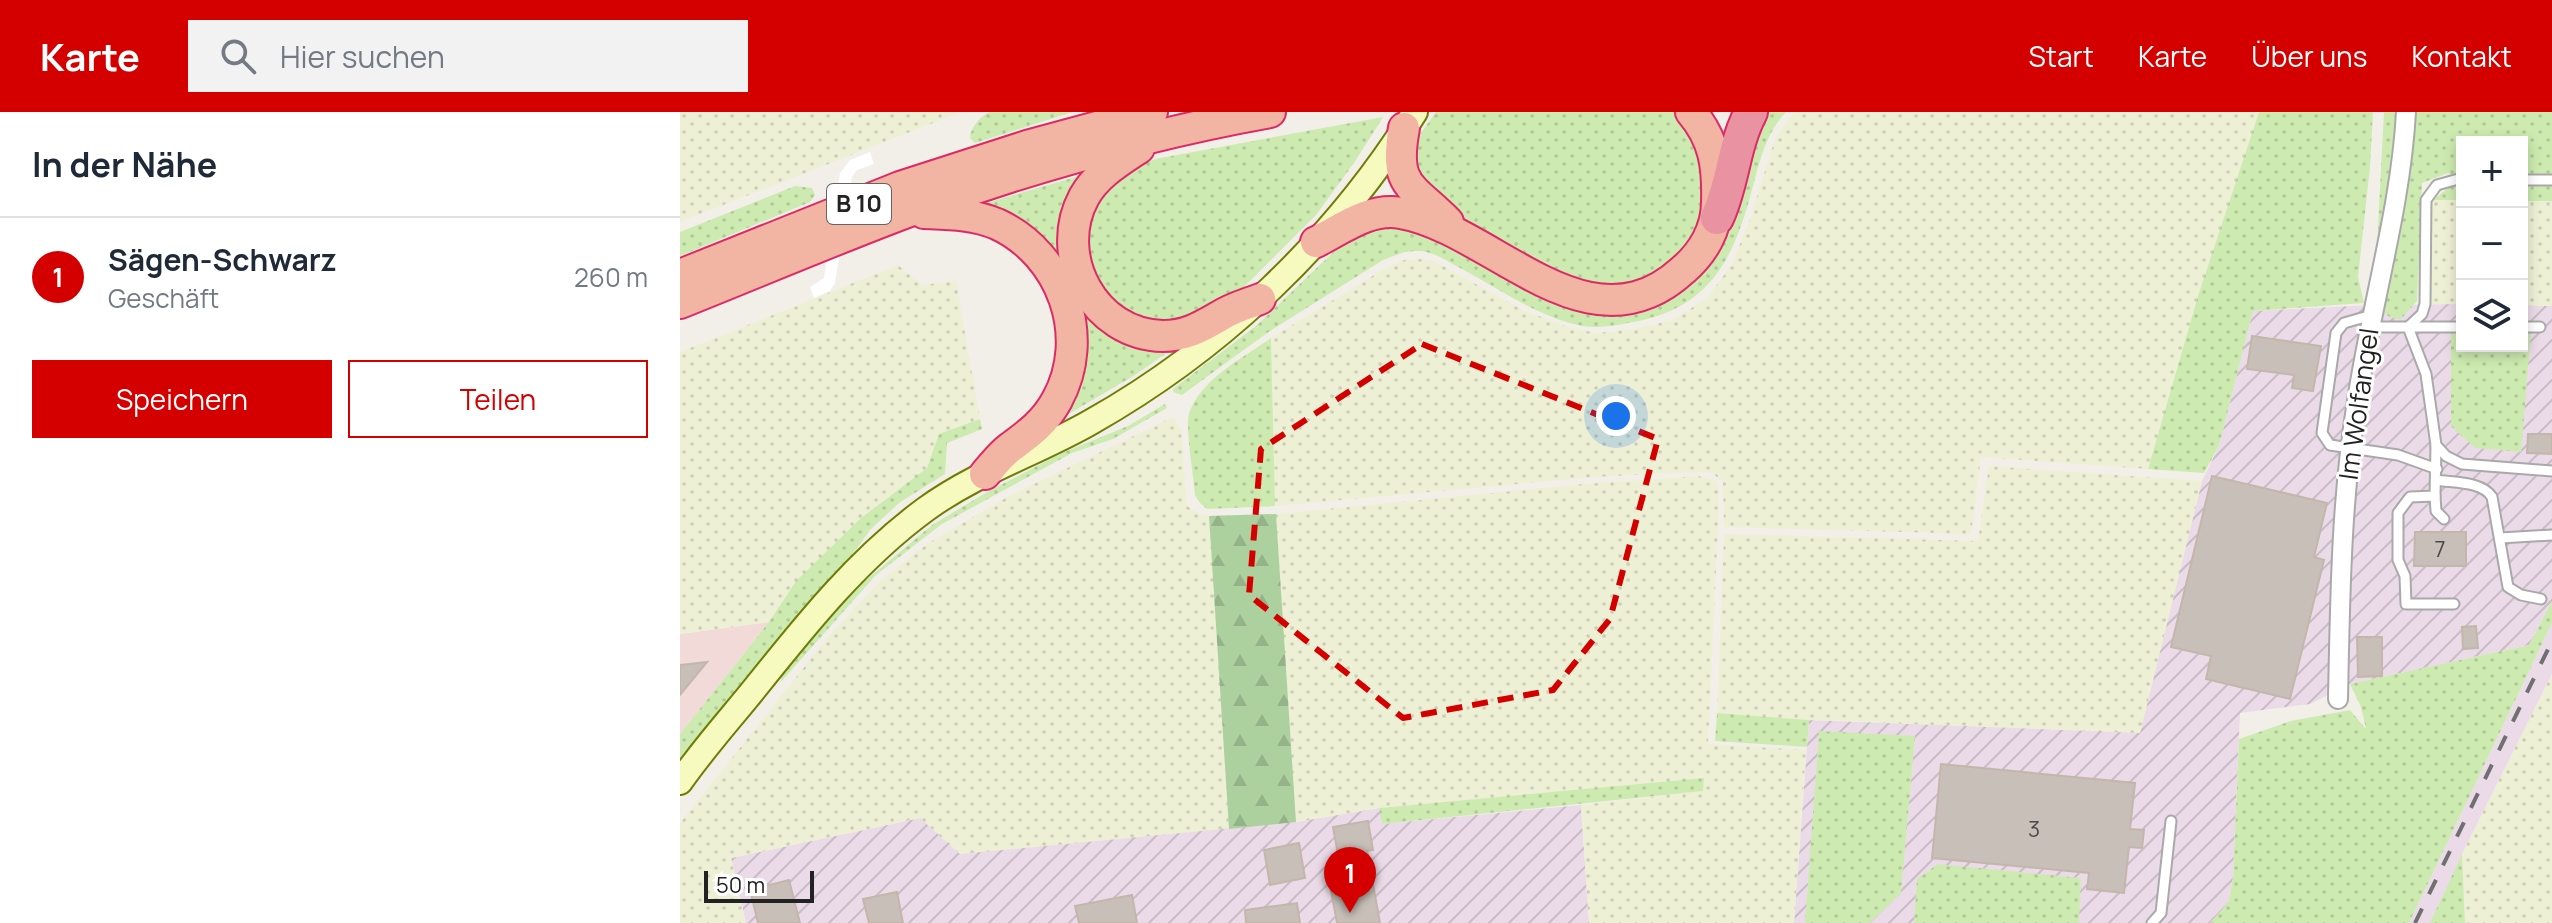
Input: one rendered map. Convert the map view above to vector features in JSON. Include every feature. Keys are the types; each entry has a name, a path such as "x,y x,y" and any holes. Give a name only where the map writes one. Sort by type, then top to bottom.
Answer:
{"highway":[{"path":"1027,146 1064,123 1097,112"},
{"name":"B 10","path":"680,275 900,187 1027,146 1155,124 1270,112"},
{"path":"1691,112 1714,152 1719,178 1717,218"},
{"path":"1316,242 1362,218 1388,212 1413,216 1461,234 1531,276 1568,293 1603,300 1650,291 1679,274 1699,253 1727,197 1740,137 1751,112"},
{"path":"1410,119 1400,157 1403,177 1461,234"},
{"path":"1155,124 1094,182 1078,210 1073,238 1075,262 1083,285 1114,320 1153,335 1190,332 1260,299"},
{"name":"B 10","path":"680,303 906,213 1155,124"},
{"path":"906,213 960,214 996,223 1013,233 1049,268 1058,281 1069,310 1071,359 1057,399 1036,429 1009,448 985,474"}],"main road":[{"path":"681,780 815,614 876,549 927,508 985,474 1058,440 1153,385 1199,353 1260,299 1316,242 1410,119"}],"street":[{"name":"Im Wolfangel","path":"2338,699 2350,449 2400,167 2406,112"}],"lane":[{"path":"2408,327 2422,314 2425,304 2426,200 2437,185 2456,180"},
{"path":"2528,180 2552,180"},
{"path":"2456,327 2408,327 2371,321 2344,323 2336,333 2322,433 2330,445 2398,455 2436,475 2488,491 2492,497 2508,587 2521,595 2541,599"},
{"path":"2408,327 2426,374 2436,445 2436,511 2444,519"},
{"path":"2528,327 2540,327"},
{"path":"2436,445 2446,456 2462,464 2552,471"},
{"path":"2435,496 2410,497 2398,513 2398,560 2405,576 2406,604 2454,604"},
{"path":"2500,538 2552,535"},
{"path":"2152,923 2161,913 2171,821"}],"highlighted area":[{"path":"1422,344 1658,439 1610,619 1553,690 1403,718 1249,595 1261,449"}],"shaded area":[{"path":"2456,304 2456,352 2528,352 2528,305 2552,306 2552,601 2529,645 2350,684 2310,704 2240,713 2233,878 2228,903 2210,923 1794,923 1809,720 2140,732 2202,481 2219,446 2253,311"},
{"path":"769,622 680,734 680,634"},
{"path":"2552,623 2552,674 2430,923 2409,923"},
{"path":"1581,805 1589,923 746,923 731,858 920,818 1296,822 1379,808 1382,824"}],"green space":[{"path":"680,112 961,112 680,222"},
{"path":"989,112 1073,112 975,143 970,138 972,130"},
{"path":"1436,112 1681,112 1694,127 1709,211 1675,264 1627,288 1571,284 1483,233 1417,182 1413,144"},
{"path":"1760,112 1786,112 1767,143 1734,243 1714,277 1701,291 1666,313 1613,326 1578,325 1526,305 1435,255 1409,251 1383,260 1267,333 1182,395 1173,392 1257,325 1345,241 1364,228 1403,222 1527,288 1673,294"},
{"path":"1794,112 2259,112 2198,296 2148,469 1981,457 1971,534 1724,527 1723,482 1712,473 1694,472 1594,477 1275,506 1271,338 1384,269 1404,260 1419,259 1434,261 1523,310 1571,328 1597,333 1673,320 1708,297 1732,264 1775,139"},
{"path":"2259,112 2373,112 2358,277 2364,303 2253,311 2219,446 2204,473 2148,469 2198,296"},
{"path":"2384,112 2552,112 2552,201 2528,201 2528,136 2456,136 2456,176 2448,173 2422,183 2417,301 2401,319 2391,318 2374,305"},
{"path":"1383,117 1316,215 1241,290 1202,320 1148,326 1090,284 1083,220 1117,175 1155,159"},
{"path":"1086,174 1076,287 1181,343 1135,375 1055,422 1076,314 976,206"},
{"path":"2456,182 2456,200 2433,200"},
{"path":"795,186 812,188 815,195 810,202 680,256 680,232"},
{"path":"2426,200 2456,200 2456,304 2425,304"},
{"path":"2528,201 2552,201 2552,306 2528,305"},
{"path":"898,265 922,285 956,281 980,419 939,434 927,468 861,518 796,581 769,622 680,634 680,352"},
{"path":"2451,331 2456,331 2456,352 2528,352 2528,332 2531,332 2521,452 2475,448 2451,426"},
{"path":"1271,338 1275,506 1207,509 1195,495 1189,414 1212,380"},
{"path":"1165,404 1167,408 1113,439 1072,453 942,524 876,575 780,683 783,673 833,612 932,525 1062,453 1128,426"},
{"path":"1173,417 1181,429 1187,506 1209,516 1276,514 1584,484 1698,476 1715,480 1719,487 1718,528 1708,744 1806,750 1794,923 1589,923 1581,805 1703,791 1704,778 1379,808 1296,822 960,854 920,818 731,858 746,923 680,923 680,823 833,631 879,582 927,544 1009,496"},
{"path":"980,419 982,429 947,443 945,474 899,503 870,530 843,568 789,625 680,762 680,734 769,622 796,581 861,518 927,468 939,434"},
{"path":"1989,466 2202,481 2140,733 1809,720 1717,713 1724,534 1978,541"},
{"path":"1276,514 1296,822 1229,829 1209,516"},
{"path":"2552,601 2552,623 2409,923 2210,923 2228,903 2233,878 2239,739 2291,721 2350,710 2366,729 2361,707 2350,684 2529,645"},
{"path":"2552,674 2552,923 2465,923 2462,854"},
{"path":"1717,713 1809,720 1807,747 1715,741"},
{"path":"1819,731 1915,736 1901,893 1870,923 1805,923"},
{"path":"1704,778 1703,791 1382,824 1379,808"},
{"path":"2462,854 2465,923 2430,923"},
{"path":"1938,864 2081,878 2079,923 1914,923 1917,879"}],"pier":[{"path":"870,152 874,164 857,170 852,177 835,283 830,291 814,298 810,287 824,278 840,173 850,160"}],"building":[{"path":"2252,336 2321,346 2313,391 2292,388 2294,375 2247,369"},
{"path":"2528,434 2552,434 2552,454 2527,453"},
{"path":"2212,476 2327,503 2314,557 2324,560 2290,699 2206,679 2211,656 2171,647"},
{"path":"2415,532 2466,532 2466,566 2414,566"},
{"path":"2476,626 2478,648 2463,649 2462,627"},
{"path":"2357,637 2382,637 2382,676 2358,677"},
{"path":"707,662 680,695 680,665"},
{"path":"1941,764 2135,783 2130,829 2144,830 2142,848 2129,847 2124,893 2087,889 2089,873 1932,858"},
{"path":"1368,821 1373,850 1367,851 1380,923 1337,923 1328,874 1341,871 1333,827"},
{"path":"1299,843 1305,878 1270,885 1264,850"},
{"path":"789,880 800,923 758,923 750,890"},
{"path":"897,892 903,923 869,923 863,899"},
{"path":"1132,895 1137,923 1079,923 1075,906"},
{"path":"1297,903 1300,923 1246,923 1245,910"}],"railway":[{"path":"2415,923 2552,641"}],"place":[{"name":"Sägen-Schwarz","path":"1350,913"}]}
